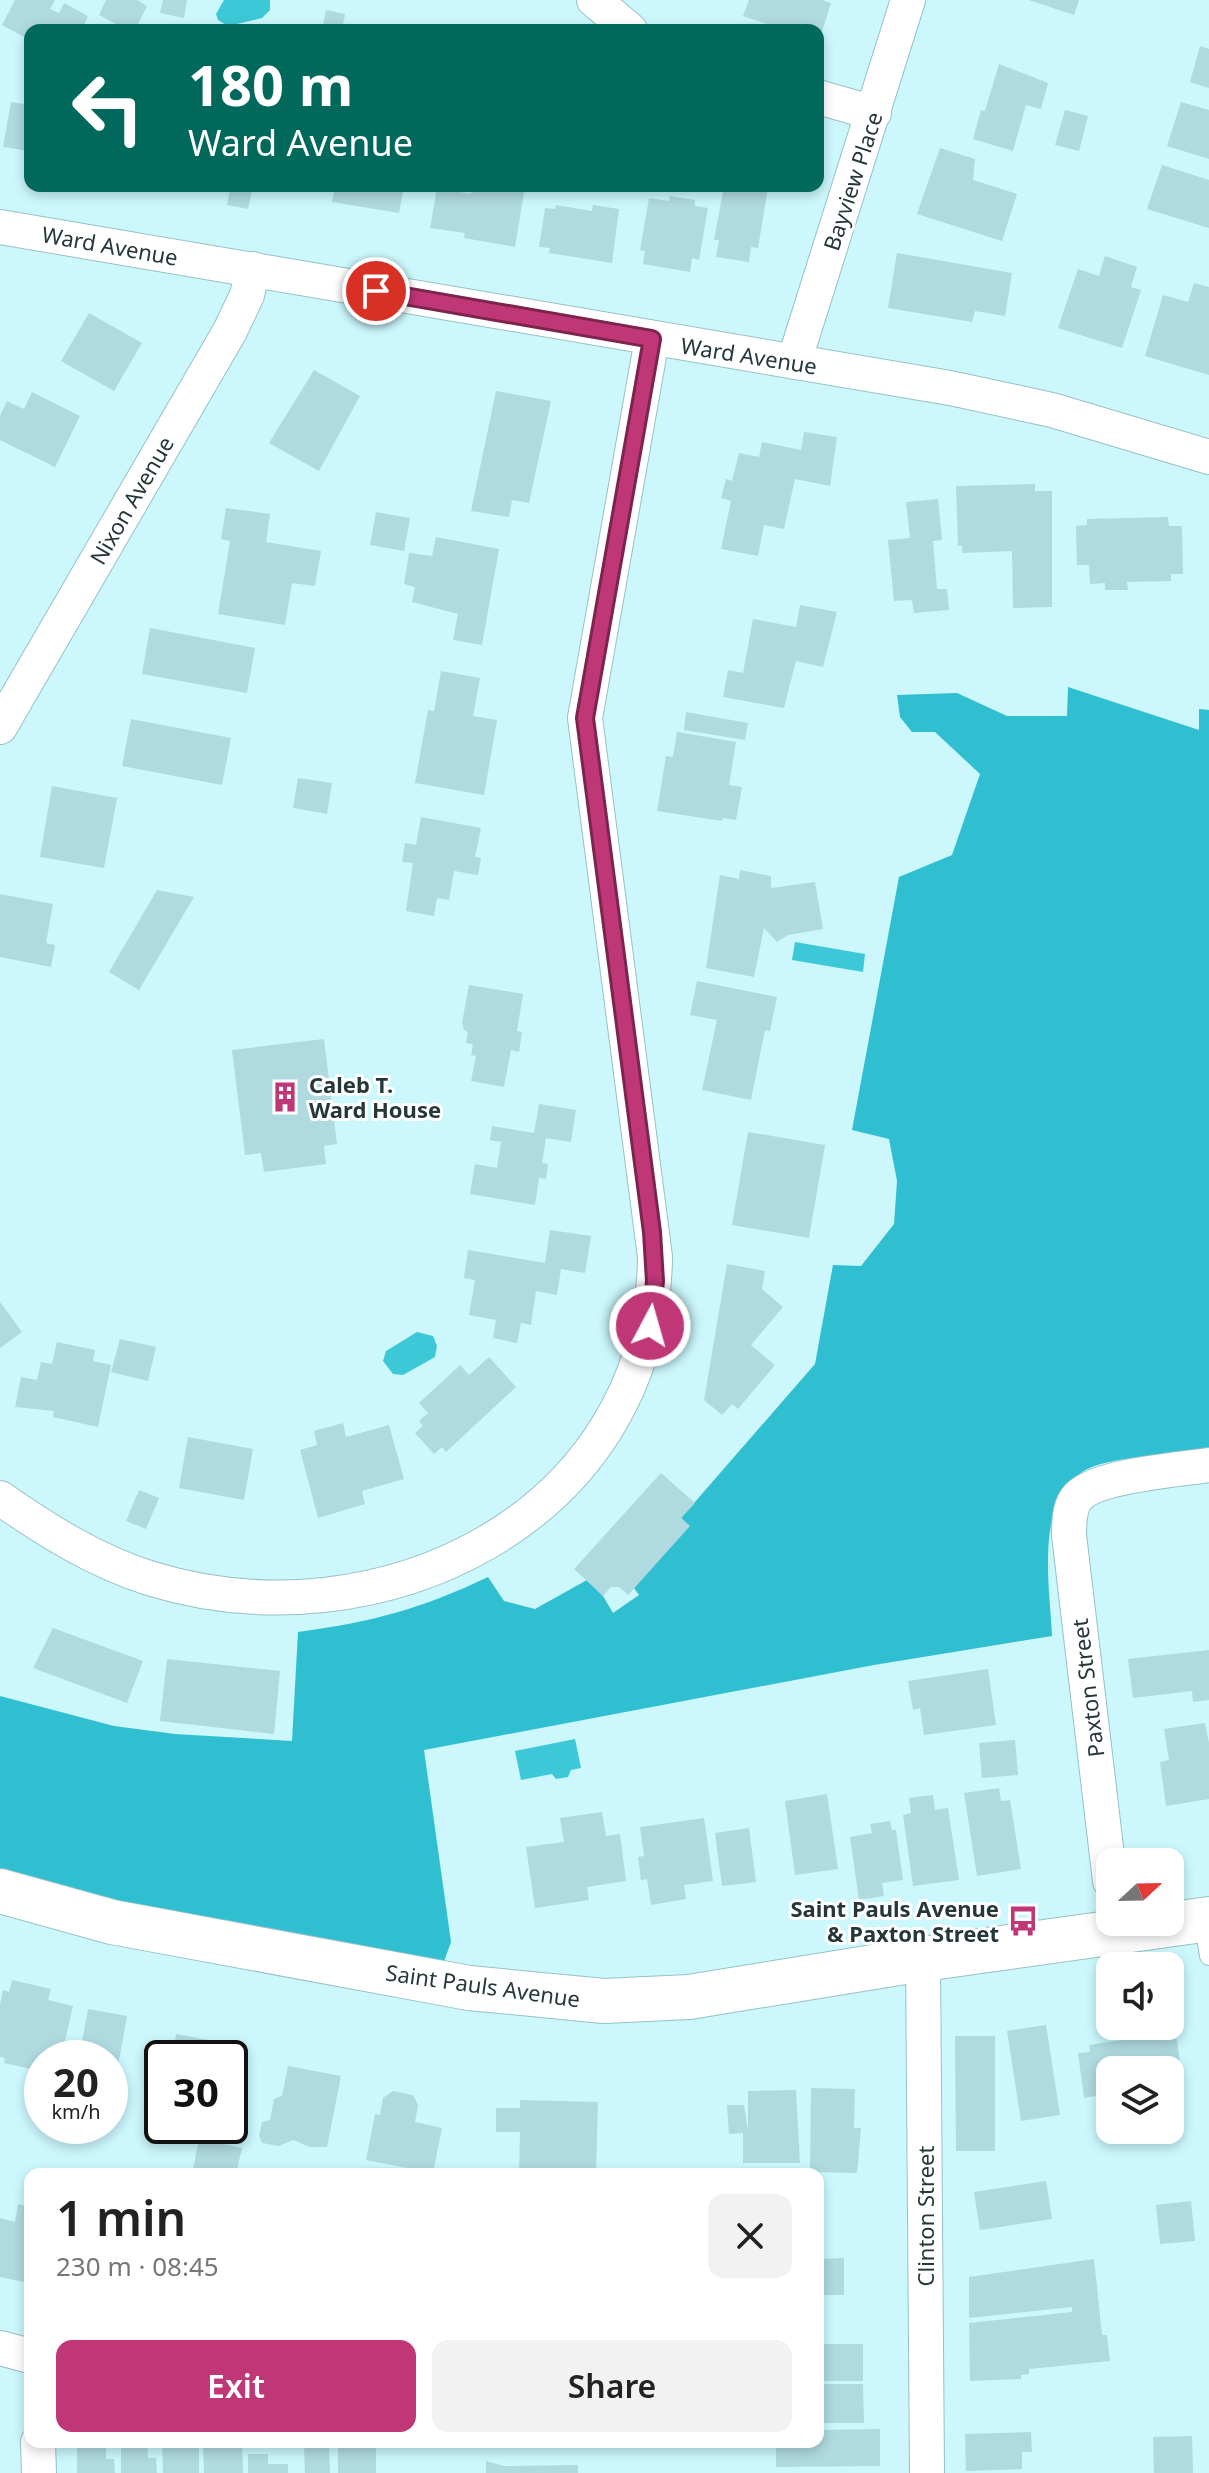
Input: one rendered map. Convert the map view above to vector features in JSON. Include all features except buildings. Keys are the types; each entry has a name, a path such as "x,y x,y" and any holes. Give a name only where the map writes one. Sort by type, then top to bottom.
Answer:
{"main road":[{"name":"Saint Pauls Avenue","path":"0,1891 112,1922 469,1988 559,1999 647,2001 689,1997 1096,1929"},
{"name":"Saint Pauls Avenue","path":"1184,1930 1207,1931"}],"street":[{"path":"594,0 623,24"},
{"name":"Bayview Place","path":"794,362 908,0"},
{"path":"824,99 874,113"},
{"name":"Ward Avenue","path":"0,227 1025,404 1209,457"},
{"name":"Nixon Avenue","path":"0,727 230,331 247,295 253,269"},
{"path":"0,1498 73,1544 125,1569 177,1585 228,1595 281,1598 356,1592 428,1571 472,1550 511,1526 570,1478 614,1418 636,1372 650,1326 655,1257 585,718 652,339"},
{"name":"Paxton Street","path":"1106,1848 1069,1521 1077,1497 1103,1483 1209,1465"},
{"name":"Clinton Street","path":"923,1959 927,2473"},
{"path":"0,2348 24,2354"},
{"path":"38,2448 39,2473"}],"shaded area":[{"path":"224,0 270,0 270,10 262,18 225,24 218,20 216,14"},
{"path":"1068,687 1199,730 1199,709 1209,710 1209,1450 1118,1460 1092,1467 1073,1479 1060,1496 1052,1518 1048,1567 1052,1636 874,1665 424,1750 451,1942 443,1964 229,1927 0,1874 0,1696 114,1726 175,1734 292,1741 298,1632 396,1613 488,1577 504,1601 535,1609 587,1580 603,1596 613,1613 639,1595 634,1588 689,1526 681,1518 815,1364 833,1265 861,1266 894,1224 897,1181 889,1139 852,1130 899,877 952,855 980,774 935,732 912,732 900,717 897,695 957,693 1007,716 1067,716"},
{"path":"795,942 865,954 863,972 792,960"},
{"path":"417,1332 433,1336 437,1346 435,1357 403,1375 393,1374 383,1361 386,1351"},
{"path":"575,1739 581,1768 571,1770 568,1777 556,1779 552,1774 521,1780 515,1751"}],"place":[{"name":"Caleb T. Ward House","path":"285,1097"},
{"name":"Saint Pauls Avenue & Paxton Street","path":"1023,1921"}],"route":[{"path":"376,291 652,339 585,718 655,1257 650,1326"}]}
